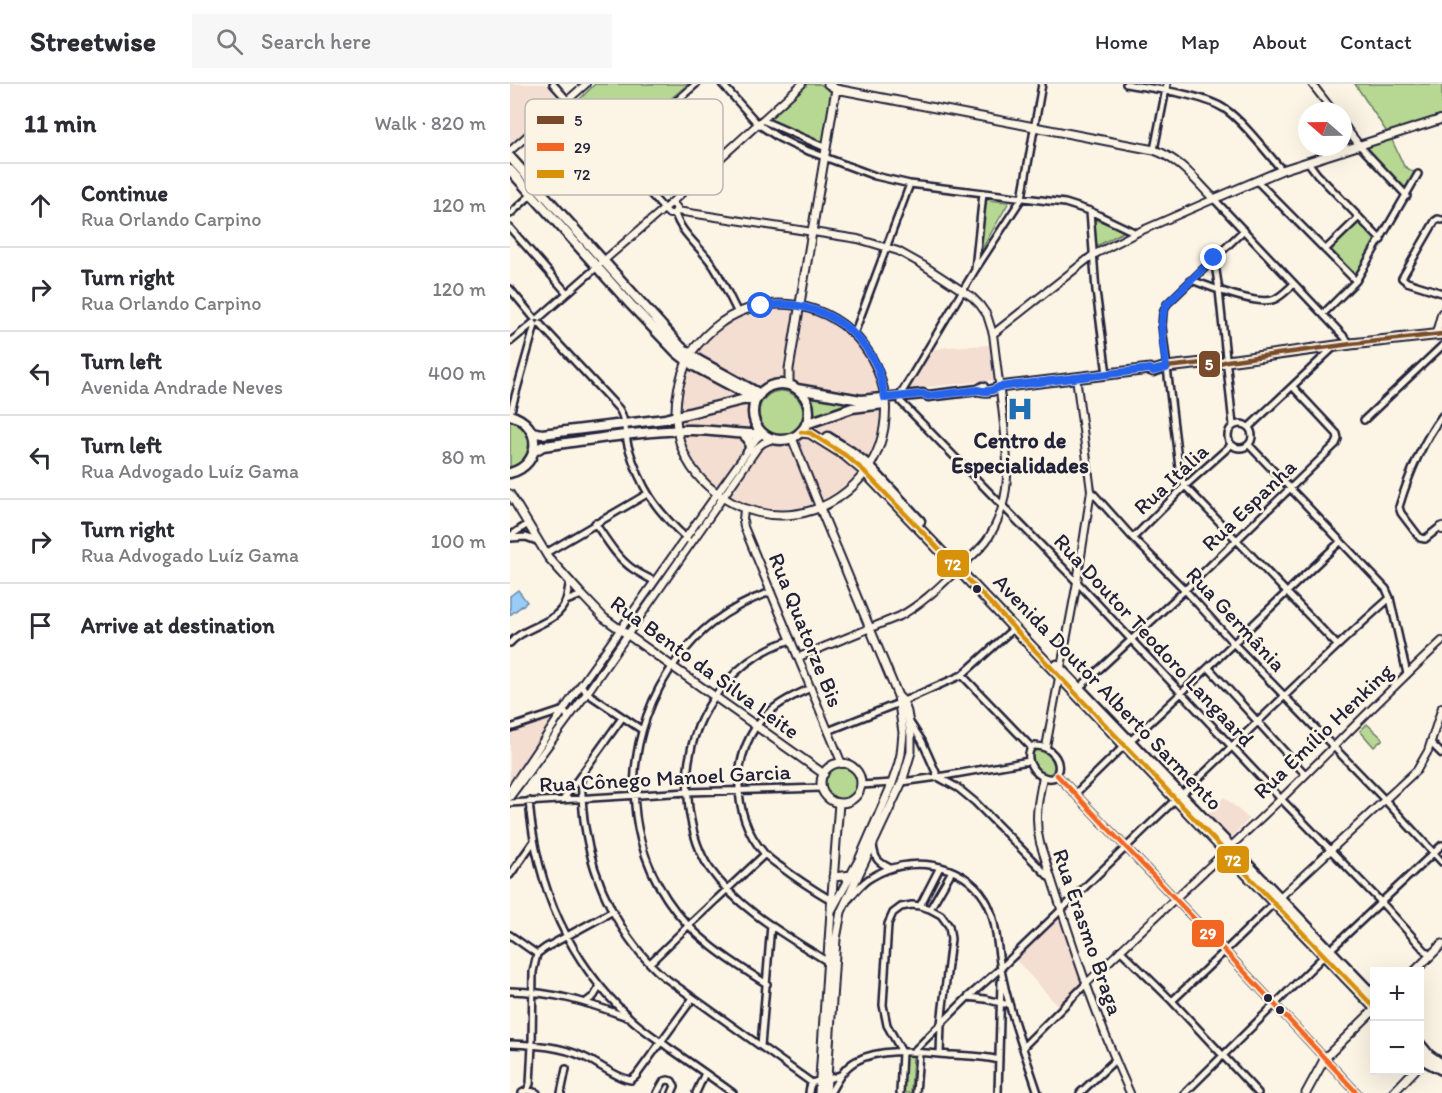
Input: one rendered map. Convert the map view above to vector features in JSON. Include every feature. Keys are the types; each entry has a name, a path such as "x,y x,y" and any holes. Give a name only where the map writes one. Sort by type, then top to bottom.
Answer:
{"main road":[{"path":"828,84 1035,128 1154,150 1178,163 1215,199 1282,170 1327,156"},
{"path":"804,427 809,415 808,405 804,396 793,387 789,369 837,87"},
{"path":"1352,148 1442,119"},
{"path":"510,157 525,175"},
{"path":"510,170 525,186"},
{"path":"533,195 600,264"},
{"path":"542,195 658,334 676,352 758,397"},
{"path":"771,304 800,306 832,317 864,345 881,377 885,401 884,425 881,441 867,469 839,497 819,508 796,514 763,514 744,509 720,496 704,483 691,466 677,430 675,417 678,386 688,358 709,332 726,319 751,308 771,304"},
{"path":"533,452 543,446 677,430 762,434 780,441 792,438 804,427 852,408 923,394 928,396 978,390 983,387 999,387 1152,367 1223,363 1351,344 1439,335 1442,313"},
{"path":"688,358 726,384 758,397"},
{"path":"726,384 731,392 727,404"},
{"path":"762,434 753,415 758,397 773,385 861,400 885,401"},
{"path":"532,432 542,434 624,425 675,417 758,397"},
{"path":"510,415 526,423 534,438 533,452 526,465 510,473"},
{"name":"Avenida Doutor Alberto Sarmento","path":"804,427 867,469 1276,900 1370,992"},
{"path":"743,434 749,440 750,449"},
{"path":"792,438 909,721 911,735 911,752 902,782 839,921 819,1081 828,1093"},
{"name":"Rua Bento da Silva Leite","path":"510,494 546,553 604,618 824,774"},
{"name":"Avenida Doutor Alberto Sarmento","path":"960,567 1014,628 1079,688 1127,743"},
{"path":"831,911 852,875 893,783 903,742 900,700"},
{"path":"842,764 856,770 861,785 856,796 845,803 839,803 828,798 822,788 822,781 828,769 842,764"},
{"path":"819,1093 832,877 839,803"},
{"path":"832,877 852,875"},
{"path":"1419,967 1442,944"},
{"name":"Avenida Doutor Alberto Sarmento","path":"1328,953 1370,1003"},
{"path":"1306,1093 1325,1058 1370,1012"},
{"path":"1424,1059 1442,1064"},
{"path":"1424,1060 1442,1070"},
{"path":"1393,1093 1411,1075"}],"street":[{"path":"553,84 566,99"},
{"path":"570,99 586,84"},
{"path":"679,99 696,84"},
{"path":"722,84 760,122 785,142 875,176 910,184 1065,203 1090,211 1136,233"},
{"path":"723,156 802,84"},
{"path":"900,399 975,270 1022,198 1042,84"},
{"path":"1126,84 1201,99 1226,110 1236,118 1282,170"},
{"path":"1154,150 1167,84"},
{"path":"1312,84 1326,102"},
{"path":"760,122 826,148"},
{"path":"1352,136 1407,196"},
{"path":"510,151 525,138"},
{"path":"1308,162 1381,240"},
{"path":"1323,314 1356,281 1418,174"},
{"path":"1257,181 1356,281"},
{"path":"854,334 910,184"},
{"path":"975,270 982,193"},
{"path":"510,214 531,195"},
{"path":"652,195 670,215 676,212 811,232 887,247 909,257 963,291 980,304 987,315 993,334 1007,453 1007,482 1003,507 987,541 930,596 914,608 798,657"},
{"path":"510,342 536,322 680,195"},
{"path":"993,334 1094,255 1136,233 1215,199 1351,344"},
{"path":"672,202 677,207 676,212 681,227 714,267 738,313"},
{"path":"1090,211 1096,291 1107,374"},
{"path":"1325,250 1359,217"},
{"path":"1442,220 1435,221 1402,277 1407,282 1442,293"},
{"path":"510,228 567,293"},
{"path":"1244,230 1167,304 1163,313 1166,368 1179,471 1185,486 1337,645"},
{"path":"1214,258 1233,426"},
{"path":"1191,280 1262,302 1278,298 1294,284"},
{"path":"510,289 536,322 620,409 635,466 648,494 664,516 689,541"},
{"path":"510,415 536,322"},
{"path":"525,330 533,334"},
{"path":"1364,420 1442,346"},
{"path":"1249,427 1334,347"},
{"path":"1315,349 1318,363"},
{"path":"1046,747 1077,582 1091,491 1076,377"},
{"name":"Rua Espanha","path":"1079,688 1185,590 1336,444 1337,434 1293,387"},
{"name":"Rua Doutor Teodoro Langaard","path":"900,399 1077,582 1430,956"},
{"path":"1441,528 1425,539 1420,538 1401,513 1399,505 1422,450 1442,416"},
{"path":"1243,424 1249,427 1252,436 1249,445 1238,449 1231,445 1228,431 1233,426 1243,424"},
{"path":"510,797 587,693 762,434"},
{"path":"720,496 758,447 763,442 772,439"},
{"name":"Rua Itália","path":"1133,538 1185,486 1231,445"},
{"path":"1249,445 1383,586 1390,598 1407,674"},
{"name":"Rua Germânia","path":"1091,491 1442,862"},
{"path":"546,553 648,494"},
{"name":"Rua Quatorze Bis","path":"744,509 744,527 842,764"},
{"path":"596,523 621,558 631,568 654,581"},
{"path":"510,537 528,524"},
{"path":"510,537 526,537 539,542"},
{"path":"510,790 654,581 689,541"},
{"path":"1075,794 1340,542"},
{"path":"510,643 518,634 550,619 560,610 566,601 570,581"},
{"path":"767,984 724,956 688,926 663,894 648,862 639,830 635,795 636,756 642,730 650,706 672,667 692,642 710,625 738,607 771,592"},
{"path":"566,601 582,595"},
{"path":"916,1093 916,1053 941,1024 1337,645 1390,598"},
{"path":"828,731 962,675 1014,628"},
{"path":"791,640 769,649 742,667 715,697 702,719 692,743 688,769 691,822 699,850 726,890 771,925 828,962"},
{"name":"Rua Emílio Henking","path":"1023,1047 1120,950 1281,799 1442,641"},
{"path":"1209,668 1305,774"},
{"path":"962,675 1031,747"},
{"path":"582,685 587,693 642,730"},
{"path":"811,688 781,703 756,727 742,761 741,808 747,826 765,854 789,873 831,900"},
{"path":"564,710 568,718"},
{"path":"510,728 564,710"},
{"path":"1172,1001 1422,764 1441,711"},
{"path":"563,800 621,717"},
{"path":"909,721 922,741 938,777 958,788 975,802 1052,880"},
{"path":"1431,743 1442,754"},
{"path":"1036,745 1046,747 1058,760 1059,769 1057,775 1049,779 1042,777 1036,771 1029,761 1028,754 1031,747 1036,745"},
{"path":"902,782 1029,761"},
{"path":"581,775 585,829 594,868 613,911 632,942 664,977 761,1046 819,1081"},
{"path":"1057,775 1357,1093"},
{"name":"Rua Erasmo Braga","path":"1042,777 1036,823 1040,843 1086,984 1130,1093"},
{"path":"861,785 893,783"},
{"name":"Rua Cônego Manoel Garcia","path":"510,803 688,792 822,788"},
{"path":"529,801 534,841 552,906 586,968 630,1018 733,1093"},
{"path":"510,875 534,841"},
{"path":"873,844 877,861 890,868"},
{"path":"1185,1093 1442,845"},
{"path":"650,963 765,854"},
{"path":"844,906 866,880 890,868 923,864 940,867 952,871 973,884 986,900 991,914 1001,968 1002,1003 998,1093"},
{"path":"920,906 940,867"},
{"path":"930,909 952,871"},
{"path":"900,1093 902,1052 887,1025 883,1005 887,932 890,919 901,907 920,906 930,909 941,915 949,926 951,939 939,1054"},
{"path":"524,1092 530,1084 532,991 537,954 613,911"},
{"path":"761,1046 771,925"},
{"path":"510,935 537,954"},
{"path":"1120,950 1172,1001 1258,1093"},
{"path":"1002,977 1038,1093"},
{"path":"586,1002 594,996 600,986"},
{"path":"510,991 561,995 630,1018"},
{"path":"968,997 1010,1004"},
{"path":"510,1044 569,1051 631,1080 693,998"},
{"path":"943,1005 956,1010"},
{"path":"1001,1014 1013,1014"},
{"path":"828,1093 851,1064 860,1059 886,1052 990,1057 999,1060"},
{"path":"1080,1093 1115,1060"},
{"path":"561,1093 566,1069"},
{"path":"696,1093 705,1073"},
{"path":"809,1093 809,1090 819,1081 840,1075"},
{"path":"657,1093 668,1080 672,1081 675,1086 672,1093"},
{"path":"524,1092 537,1093"}],"shaded area":[{"path":"510,84 546,84 558,99 525,99 525,131 510,145"},
{"path":"770,309 790,309 818,316 851,338 873,371 880,399 880,419 873,447 851,480 818,502 790,509 770,509 742,502 724,492 703,473 684,438 680,419 680,399 687,371 697,353 716,332 751,313"},
{"path":"991,345 994,380 908,389 933,350"},
{"path":"551,717 554,719 552,726 510,781 510,732"},
{"path":"1224,797 1249,819 1229,840 1207,816"},
{"path":"1058,916 1082,981 1058,1006 1016,960"}],"green space":[{"path":"595,84 688,84 671,99 580,99"},
{"path":"805,84 820,84 834,93 825,146 766,121"},
{"path":"1355,84 1442,84 1442,118 1396,133 1386,131"},
{"path":"1391,138 1404,166 1415,173 1406,190 1363,146"},
{"path":"986,200 1009,202 979,254"},
{"path":"1092,218 1125,231 1095,247"},
{"path":"1359,223 1377,241 1355,277 1330,251"},
{"path":"781,391 797,397 803,413 797,429 781,435 765,429 759,413 765,397"},
{"path":"810,397 873,402 843,407 813,416"},
{"path":"510,420 519,423 525,429 530,444 525,458 510,468"},
{"path":"1367,724 1383,739 1374,747 1360,731"},
{"path":"1036,749 1046,752 1053,760 1054,768 1047,776 1034,765 1031,755"},
{"path":"842,767 853,772 858,783 853,794 842,799 831,794 826,783 831,772"},
{"path":"902,1055 913,1056 911,1093 900,1093"}],"water":[{"path":"518,590 527,602 510,615 510,596"}],"transit line":[{"name":"5","path":"978,390 989,391 999,387 1150,369 1153,371 1166,367 1215,364 1351,344 1442,334"},
{"name":"72","path":"801,432 810,433 845,455 863,470 1370,1003"},
{"name":"29","path":"1057,775 1357,1093"}],"place":[{"name":"Centro de Especialidades","path":"1020,409"}],"route":[{"path":"761,306 790,304 805,307 822,312 844,325 858,338 871,356 879,373 885,398 996,390 999,387 1076,377 1166,368 1162,326 1164,309 1214,258"}]}
